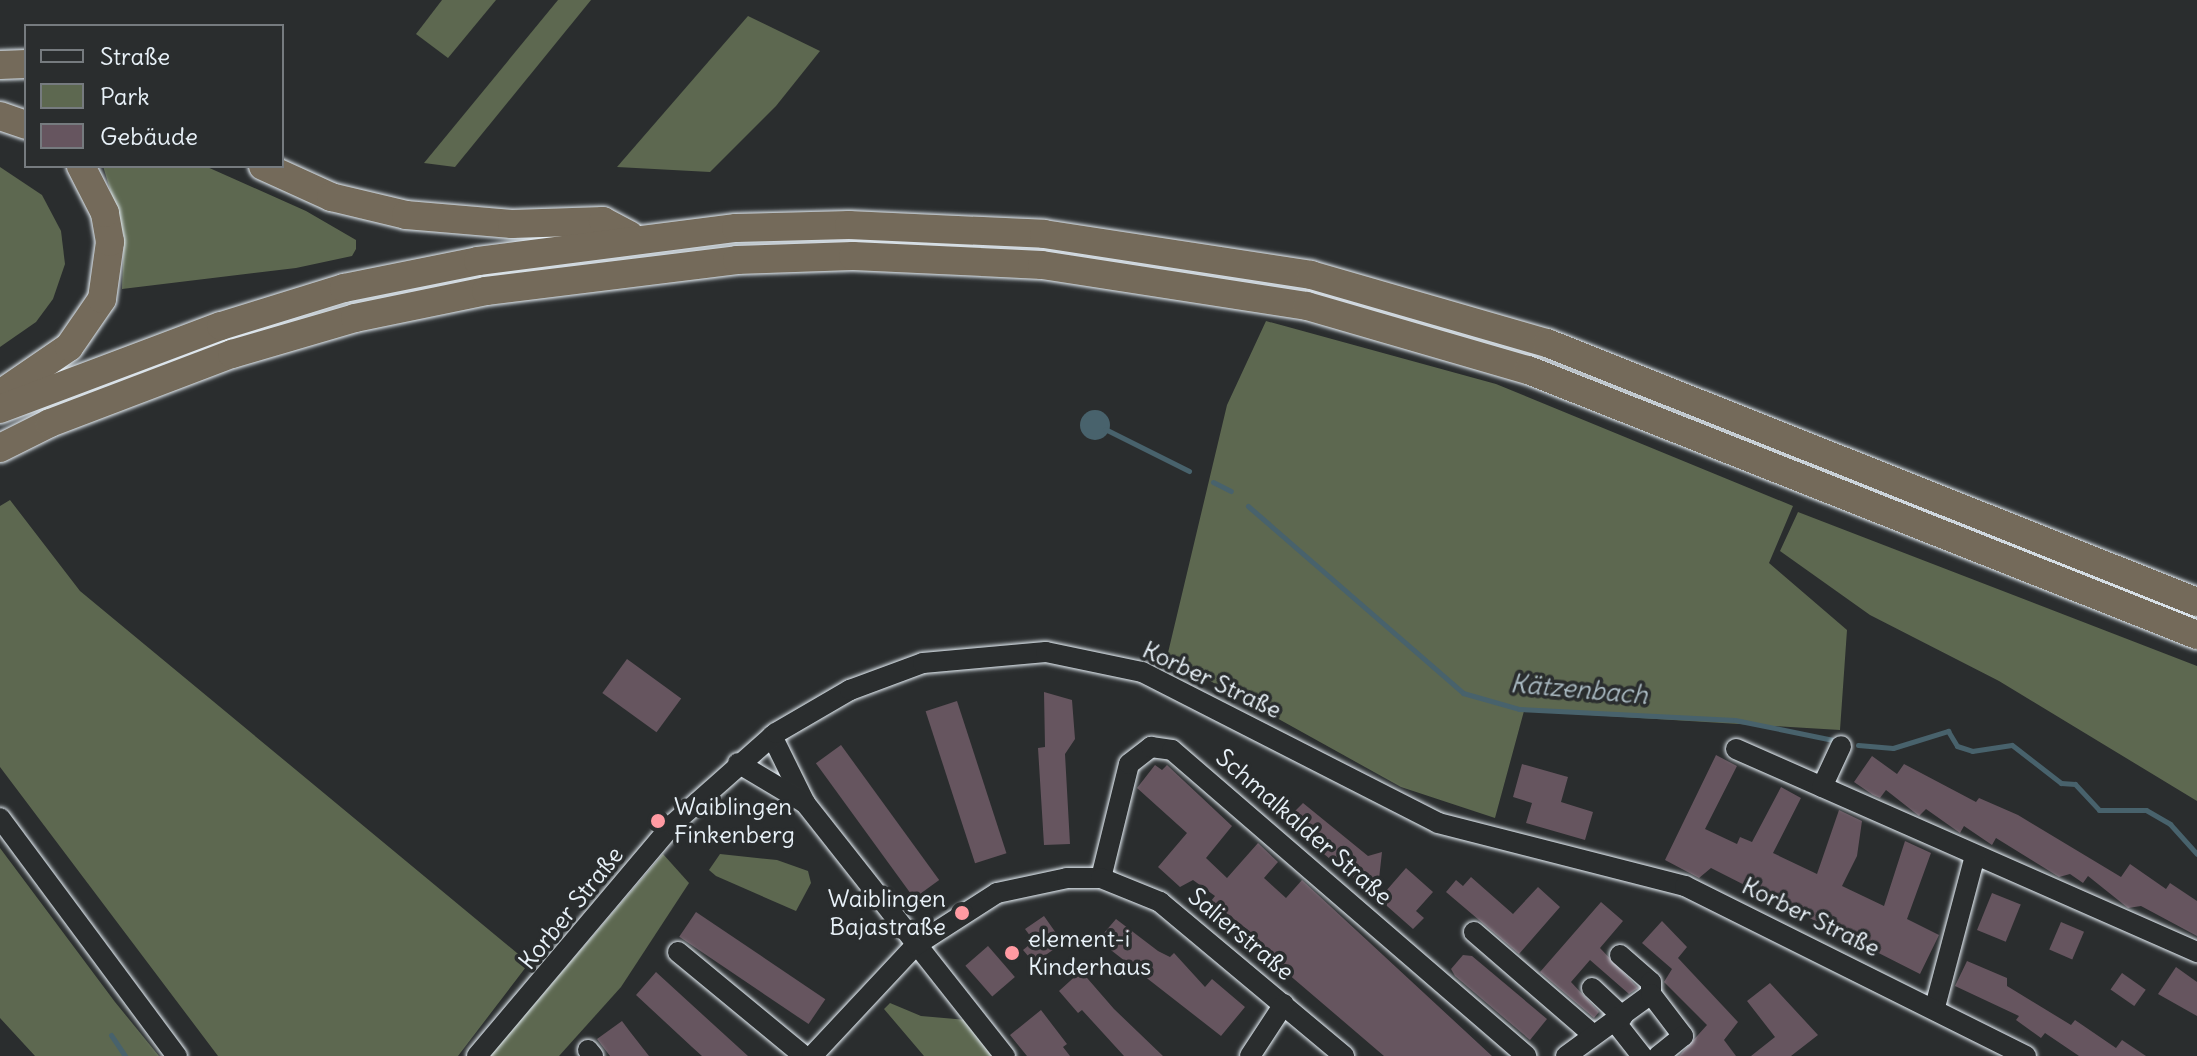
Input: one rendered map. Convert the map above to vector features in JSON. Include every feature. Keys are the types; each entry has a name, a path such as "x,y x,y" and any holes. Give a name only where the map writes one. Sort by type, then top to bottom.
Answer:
{"highway":[{"path":"0,65 24,64"},
{"path":"0,116 24,124"},
{"path":"0,394 69,347 102,299 110,242 105,213 82,168"},
{"path":"267,168 331,197 406,215 512,224 603,221 633,237"},
{"path":"0,409 113,363 344,288 633,237 736,228 956,227 1137,244 1311,275 1424,305 1638,375 2197,602"},
{"path":"0,448 109,398 232,354 355,318 486,291 737,260 853,256 1042,265 1307,306 1528,370 2197,635"}],"street":[{"name":"Korber Straße","path":"477,1056 673,824 738,763 772,736 850,690 923,663 1005,652 1103,661 1194,695 1414,814 1479,836 1685,886 1935,1007 2026,1056"},
{"path":"772,736 805,803 1005,1056"},
{"path":"1822,787 1841,746"},
{"name":"Schmalkalder Straße","path":"1101,878 1129,764 1151,747 1172,750 1526,1056"},
{"path":"1736,749 2197,952"},
{"path":"738,763 805,803"},
{"path":"0,818 177,1056"},
{"path":"1935,1007 1975,856"},
{"name":"Salierstraße","path":"812,1056 916,945 997,893 1033,881 1101,878 1160,902 1195,926 1344,1056"},
{"path":"1474,932 1592,1034"},
{"path":"678,952 804,1056"},
{"path":"1620,955 1651,982 1651,994 1683,1036 1658,1056"},
{"path":"1592,988 1619,1020 1642,1056"},
{"path":"1566,1056 1592,1034 1619,1020 1651,994"},
{"path":"1250,1056 1284,1004"}],"green space":[{"path":"442,0 496,0 448,58 416,34"},
{"path":"558,0 591,0 455,167 424,163"},
{"path":"748,16 820,51 776,106 710,172 617,167"},
{"path":"0,167 42,195 61,231 65,264 53,299 36,322 0,347"},
{"path":"104,168 209,168 306,211 356,240 356,249 352,256 296,268 122,289 124,236"},
{"path":"1266,321 1496,384 1793,506 1769,563 1847,630 1840,730 1524,711 1495,818 1401,787 1167,657 1227,405"},
{"path":"10,500 80,591 529,963 458,1056 218,1056 0,767 0,506"},
{"path":"1798,512 2197,666 2197,801 1999,681 1870,615 1780,551"},
{"path":"0,848 159,1056 35,1056 0,1018"},
{"path":"663,854 689,883 621,987 559,1056 490,1056"},
{"path":"720,854 777,860 808,871 811,883 796,911 716,876 709,870"},
{"path":"890,1003 921,1016 967,1020 994,1056 924,1056 884,1009"}],"water":[{"path":"1095,410 1106,414 1110,425 1106,436 1095,440 1084,436 1080,425 1084,414"}],"building":[{"path":"627,659 681,698 657,732 602,693"},
{"path":"1044,692 1072,700 1075,739 1065,754 1070,844 1044,845 1038,748 1045,747"},
{"path":"957,701 1006,853 975,863 926,711"},
{"path":"841,745 939,880 914,898 816,763"},
{"path":"1716,755 1737,766 1705,829 1737,844 1740,837 1752,842 1781,787 1801,798 1773,853 1817,874 1839,810 1862,821 1857,856 1842,886 1884,906 1905,841 1931,853 1907,919 1939,935 1920,974 1711,868 1699,878 1665,860"},
{"path":"1872,756 1897,774 1904,764 1976,802 1979,798 2018,815 2121,877 2130,864 2166,889 2170,883 2197,901 2197,936 2141,906 2128,908 2088,876 2083,883 2070,874 2059,877 1996,838 1992,845 1964,826 1960,833 1926,809 1919,816 1886,790 1880,798 1873,795 1854,782"},
{"path":"1522,764 1568,777 1561,802 1593,812 1585,840 1526,823 1532,803 1513,797"},
{"path":"1155,765 1162,770 1167,765 1232,826 1206,858 1227,878 1258,843 1278,862 1264,878 1286,898 1302,880 1492,1056 1384,1056 1252,943 1257,937 1211,901 1215,896 1193,880 1180,887 1158,867 1187,833 1137,788"},
{"path":"1282,801 1294,812 1303,803 1368,856 1382,852 1377,897 1272,812"},
{"path":"1406,868 1433,892 1416,911 1424,918 1413,929 1379,899"},
{"path":"1471,877 1513,914 1538,887 1560,907 1519,954 1446,892 1456,880 1463,886"},
{"path":"1992,893 2021,905 2006,942 1977,930"},
{"path":"1601,902 1623,921 1600,948 1638,988 1629,994 1590,960 1571,982 1599,1012 1594,1018 1540,972"},
{"path":"696,912 825,999 809,1024 679,937"},
{"path":"1044,916 1063,943 1034,963 1023,950 1034,941 1025,929"},
{"path":"1116,919 1158,951 1170,957 1174,953 1205,987 1212,979 1245,1007 1221,1036 1098,940"},
{"path":"1662,921 1687,947 1678,958 1738,1022 1724,1040 1736,1056 1679,1056 1707,1025 1664,982 1672,969 1642,943"},
{"path":"2061,922 2084,932 2072,959 2049,950"},
{"path":"988,946 1015,977 992,997 965,966"},
{"path":"1463,955 1472,956 1547,1019 1530,1040 1455,976 1451,969"},
{"path":"1967,961 2007,978 2007,986 2071,1025 2075,1020 2116,1048 2122,1040 2146,1056 2079,1056 2045,1033 2041,1038 2016,1020 2019,1016 1955,986"},
{"path":"2176,967 2197,982 2197,1016 2158,994"},
{"path":"1081,971 1114,1009 1163,1056 1124,1056 1082,1010 1078,1013 1059,991"},
{"path":"656,972 748,1056 702,1056 692,1047 636,995"},
{"path":"2122,973 2146,990 2134,1006 2111,989"},
{"path":"1770,983 1818,1035 1791,1056 1751,1056 1775,1037 1747,1001"},
{"path":"1041,1010 1067,1044 1063,1047 1070,1056 1027,1056 1010,1035"},
{"path":"622,1021 649,1056 610,1056 597,1039"}],"waterway":[{"name":"Kätzenbach","path":"1105,429 1189,471"},
{"name":"Kätzenbach","path":"1213,482 1231,491"},
{"name":"Kätzenbach","path":"1248,506 1463,693 1519,709 1735,720 1833,740"},
{"name":"Kätzenbach","path":"1858,745 1893,748 1948,731 1957,746 1972,751 2012,745 2061,783 2075,784 2099,810 2146,810 2170,824 2197,854"},
{"path":"111,1035 125,1056"}],"place":[{"name":"Waiblingen Finkenberg","path":"658,821"},
{"name":"Waiblingen Bajastraße","path":"962,913"},
{"name":"element-i Kinderhaus","path":"1012,953"}]}
